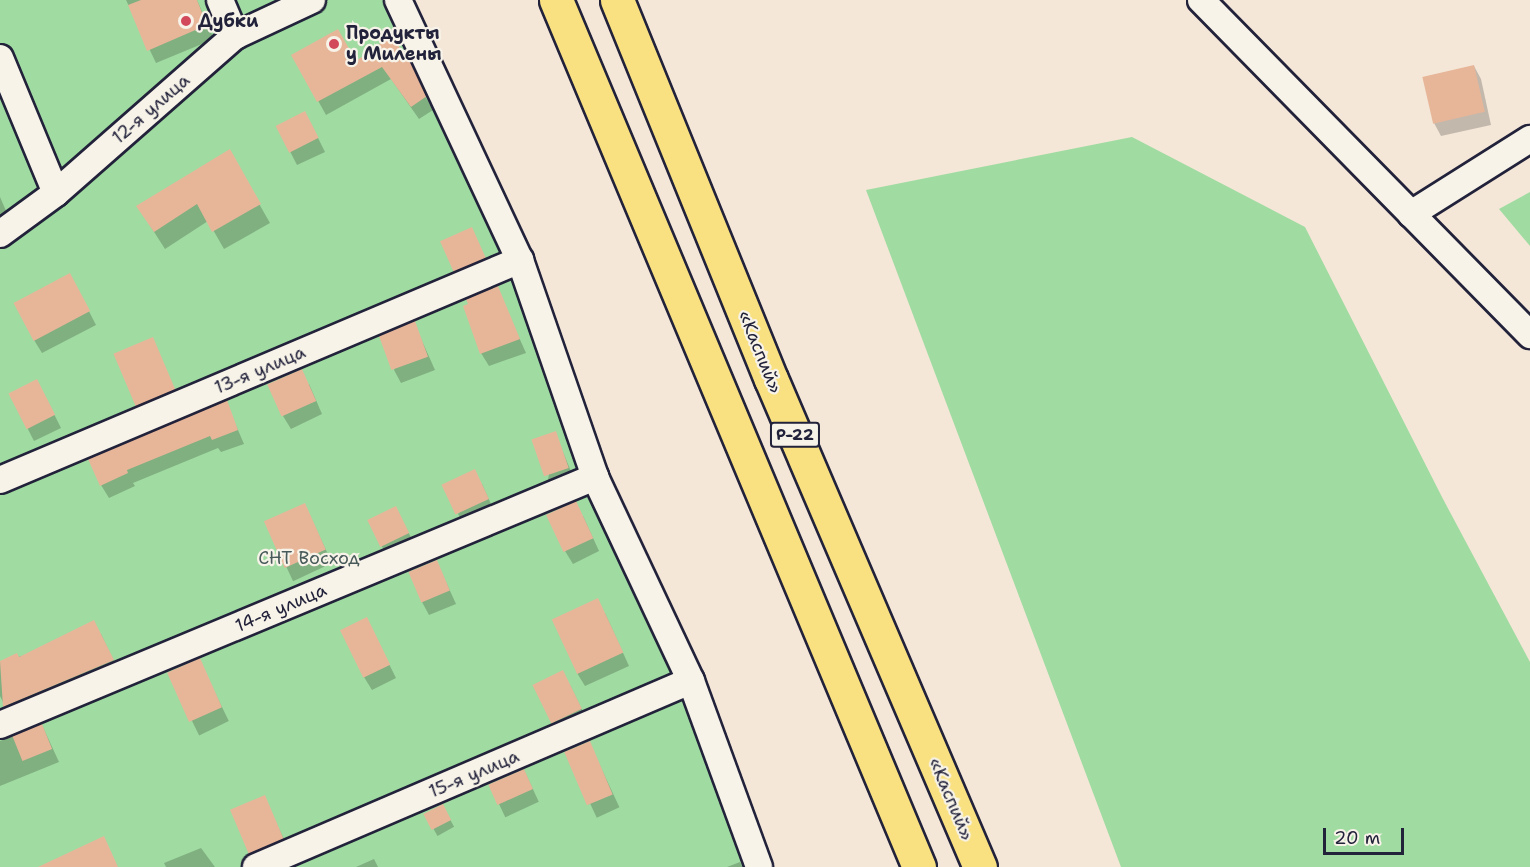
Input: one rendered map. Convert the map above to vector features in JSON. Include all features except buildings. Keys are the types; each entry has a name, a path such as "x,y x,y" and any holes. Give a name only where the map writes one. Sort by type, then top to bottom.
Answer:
{"highway":[{"name":"Р-22","path":"556,0 919,867"},
{"name":"«Каспий»","path":"617,0 771,380 980,867"}],"street":[{"path":"220,0 235,36"},
{"name":"12-я улица","path":"0,234 56,193 235,36 312,0"},
{"path":"398,0 520,260 595,477 691,681 759,867"},
{"path":"1201,0 1530,335"},
{"path":"0,58 56,193"},
{"path":"1411,214 1530,139"},
{"name":"13-я улица","path":"0,480 520,260"},
{"name":"14-я улица","path":"0,726 595,477"},
{"name":"15-я улица","path":"256,867 691,681"}],"green space":[{"name":"СНТ Восход","path":"0,0 407,0 602,460 697,667 772,867 0,867"},
{"path":"1132,137 1305,227 1443,499 1530,662 1530,867 1121,867 866,190"},
{"path":"1530,192 1530,246 1499,209"}],"place":[{"name":"Дубки","path":"186,21"},
{"name":"Продукты у Милены","path":"334,44"}]}
